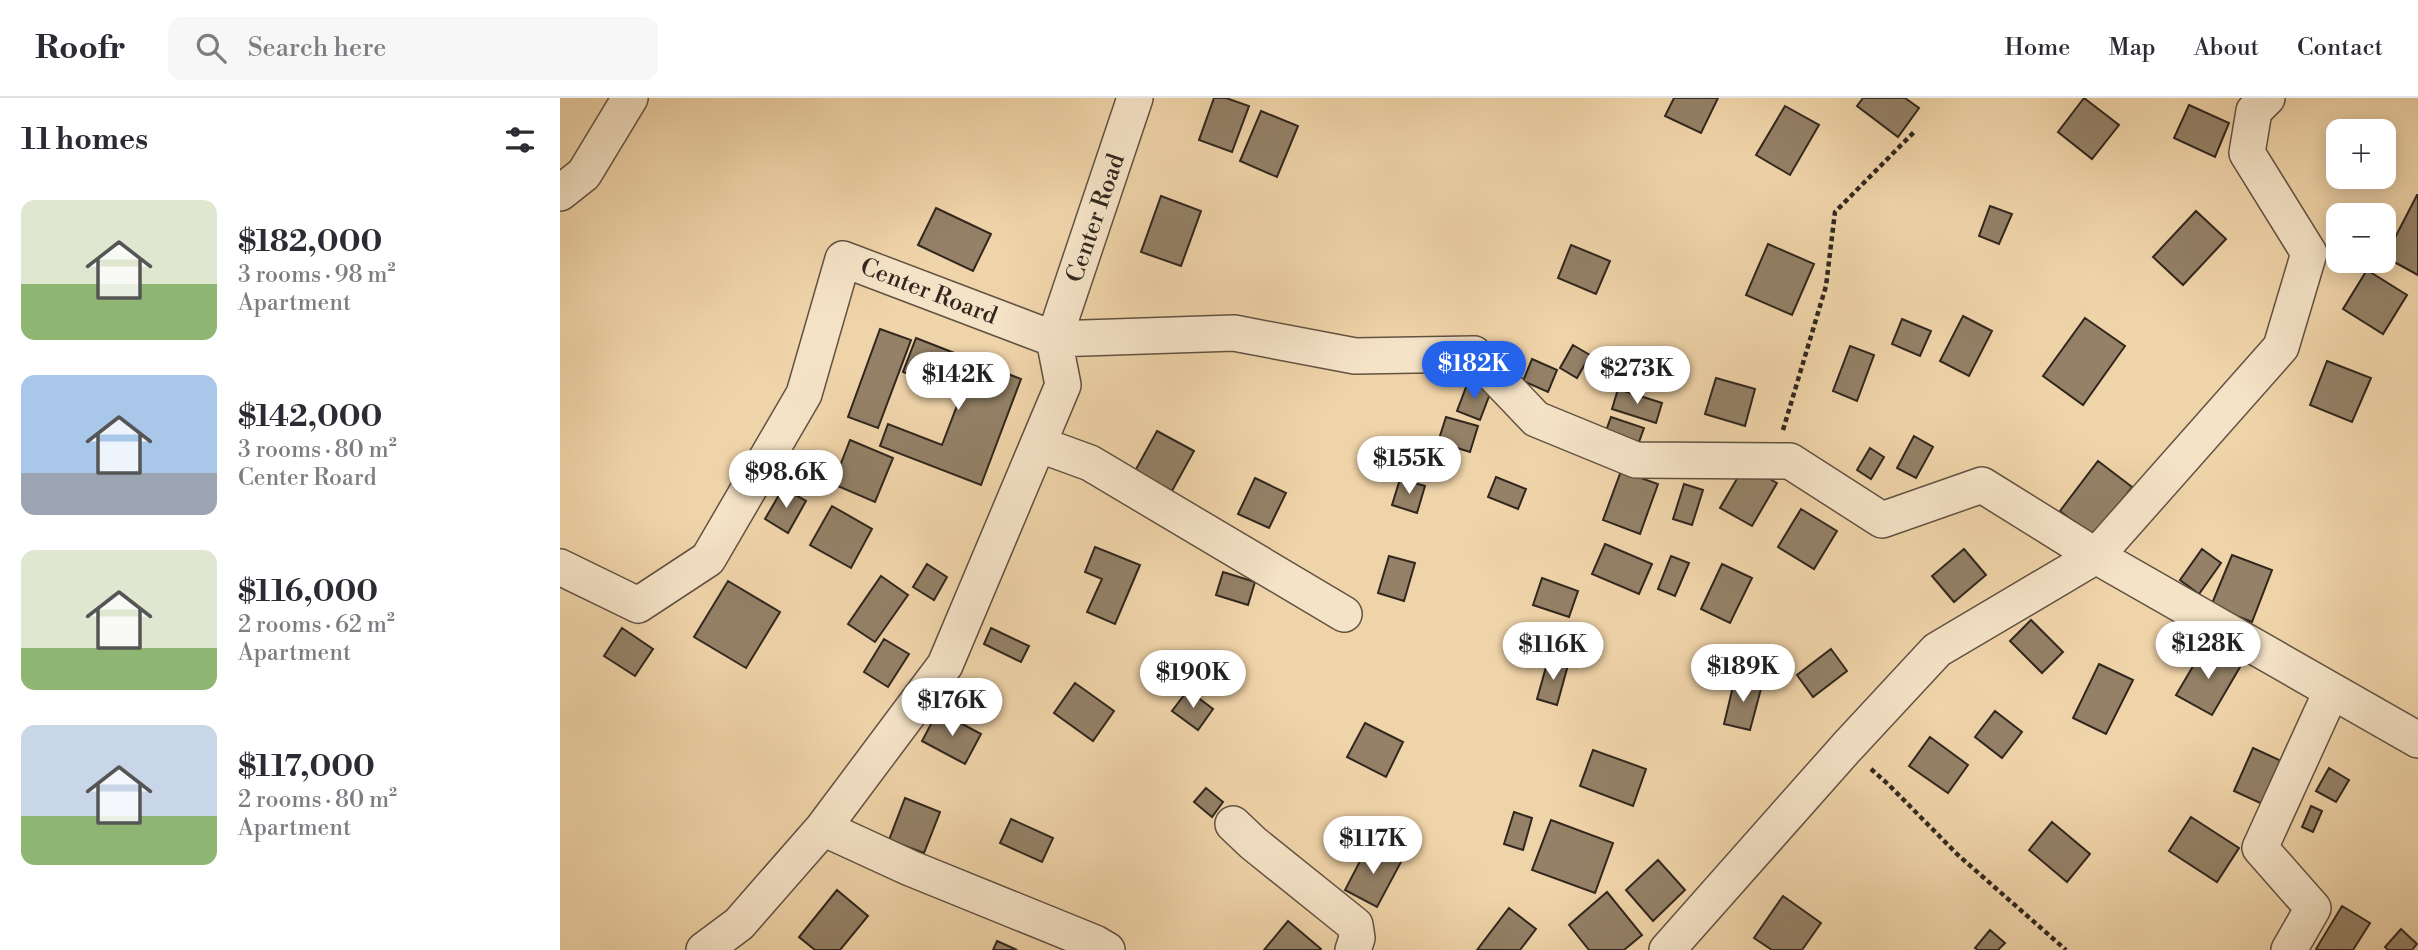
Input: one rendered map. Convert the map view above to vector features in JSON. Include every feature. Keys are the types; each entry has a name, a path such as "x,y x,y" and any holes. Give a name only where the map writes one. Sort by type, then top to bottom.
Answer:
{"street":[{"path":"560,193 584,174 630,98"},
{"name":"Center Road","path":"1054,339 1135,98"},
{"path":"1667,950 1937,650 2096,556 2281,347 2309,253 2247,153 2254,111 2267,98"},
{"name":"Center Roard","path":"560,567 638,606 708,559 804,394 843,259 1054,339"},
{"path":"704,950 739,924 823,828 945,665 1063,385 1054,339 1234,332 1355,356 1474,354 1536,419 1636,460 1790,461 1882,520 1982,485 2096,556 2418,740"},
{"path":"1038,444 1090,463 1344,614"},
{"path":"2289,950 2313,908 2260,848 2331,692"},
{"path":"1233,824 1253,844 1355,925 1357,938 1353,950"},
{"path":"823,828 910,868 1070,932 1107,950"}],"path":[{"path":"1774,461 1826,286 1835,212 1915,131"},
{"path":"1846,748 1889,785 1958,855 2066,950"}],"building":[{"path":"1214,98 1226,98 1249,106 1232,152 1199,140"},
{"path":"1674,98 1718,98 1701,133 1665,116"},
{"path":"1863,98 1905,98 1919,108 1898,137 1857,106"},
{"path":"2084,98 2119,125 2092,159 2058,132"},
{"path":"2189,105 2229,123 2215,157 2174,138"},
{"path":"1785,106 1819,125 1790,175 1756,155"},
{"path":"1261,111 1298,126 1277,177 1240,161"},
{"path":"2418,195 2418,275 2396,263 2396,236"},
{"path":"1161,196 1201,211 1181,266 1141,252"},
{"path":"1990,206 2012,214 1999,244 1979,236"},
{"path":"936,208 991,234 973,271 918,245"},
{"path":"2196,211 2226,239 2183,285 2153,257"},
{"path":"1768,244 1814,264 1792,315 1746,295"},
{"path":"1571,245 1610,261 1596,294 1558,278"},
{"path":"2365,273 2372,273 2407,295 2383,334 2343,309"},
{"path":"1963,316 1992,331 1969,376 1940,361"},
{"path":"2085,318 2125,346 2083,405 2043,376"},
{"path":"1902,319 1931,331 1920,356 1892,344"},
{"path":"880,329 911,340 878,428 848,417"},
{"path":"916,338 1021,379 981,485 880,446 888,424 942,445 961,395 903,372"},
{"path":"1573,345 1590,355 1577,378 1560,368"},
{"path":"1850,346 1874,355 1857,401 1833,391"},
{"path":"1532,359 1557,370 1548,392 1523,381"},
{"path":"2327,361 2371,378 2352,422 2310,405"},
{"path":"1716,378 1755,389 1745,426 1705,414"},
{"path":"1468,382 1491,391 1480,420 1457,411"},
{"path":"1618,389 1662,403 1656,423 1612,409"},
{"path":"1446,417 1478,426 1470,452 1438,442"},
{"path":"1611,417 1644,428 1635,453 1602,442"},
{"path":"1157,431 1194,451 1172,491 1135,471"},
{"path":"1914,436 1933,447 1916,478 1897,468"},
{"path":"850,440 893,458 875,502 833,484"},
{"path":"1870,448 1884,457 1871,479 1857,470"},
{"path":"2098,461 2132,487 2094,537 2060,511"},
{"path":"1745,465 1777,483 1752,526 1720,508"},
{"path":"1621,471 1658,484 1640,534 1603,520"},
{"path":"1496,477 1526,489 1518,509 1488,497"},
{"path":"1255,478 1286,493 1269,528 1238,514"},
{"path":"1400,479 1425,486 1417,513 1392,505"},
{"path":"1684,484 1703,490 1692,525 1673,519"},
{"path":"783,488 806,501 788,533 765,519"},
{"path":"832,506 872,529 851,568 810,545"},
{"path":"1801,509 1837,531 1814,569 1778,547"},
{"path":"1605,544 1652,564 1639,594 1592,574"},
{"path":"1095,547 1140,565 1115,624 1087,612 1102,579 1085,572"},
{"path":"1964,549 1986,575 1954,602 1932,576"},
{"path":"2202,549 2221,563 2199,594 2180,580"},
{"path":"2232,555 2272,570 2252,622 2211,606"},
{"path":"1389,556 1415,563 1404,601 1378,593"},
{"path":"1671,556 1689,563 1675,596 1658,589"},
{"path":"927,564 947,577 934,600 913,587"},
{"path":"1722,564 1752,578 1730,623 1701,609"},
{"path":"1223,572 1255,582 1248,605 1216,595"},
{"path":"881,576 908,595 875,642 848,624"},
{"path":"1542,578 1578,591 1569,617 1533,605"},
{"path":"728,581 780,612 746,668 694,637"},
{"path":"2031,620 2063,652 2042,673 2010,641"},
{"path":"622,628 653,649 635,676 604,656"},
{"path":"991,628 1029,646 1021,662 984,644"},
{"path":"884,639 909,654 888,687 864,672"},
{"path":"2205,646 2240,667 2212,715 2176,695"},
{"path":"1831,649 1847,671 1813,697 1797,675"},
{"path":"1548,660 1568,665 1557,705 1537,699"},
{"path":"2099,664 2133,680 2106,734 2073,718"},
{"path":"1735,678 1762,685 1750,730 1724,724"},
{"path":"1075,683 1114,711 1093,741 1054,713"},
{"path":"1188,690 1213,709 1198,730 1172,711"},
{"path":"938,711 981,734 965,764 922,741"},
{"path":"1995,711 2022,732 2002,758 1975,737"},
{"path":"1365,723 1403,742 1386,777 1347,757"},
{"path":"1930,737 1968,765 1948,793 1909,766"},
{"path":"2253,748 2288,764 2269,807 2234,791"},
{"path":"1593,750 1646,769 1633,806 1580,786"},
{"path":"2329,768 2349,780 2336,802 2316,791"},
{"path":"1206,788 1223,802 1212,817 1194,802"},
{"path":"905,798 940,812 924,853 889,840"},
{"path":"2311,806 2322,811 2313,832 2302,827"},
{"path":"1514,812 1532,818 1523,850 1504,844"},
{"path":"2191,817 2239,848 2217,882 2169,851"},
{"path":"1011,819 1053,838 1042,862 1000,843"},
{"path":"1551,820 1613,843 1595,893 1532,870"},
{"path":"2052,822 2090,854 2067,882 2029,850"},
{"path":"1369,844 1401,862 1377,907 1345,890"},
{"path":"1658,860 1685,890 1653,921 1626,890"},
{"path":"837,890 868,916 840,950 815,950 799,937"},
{"path":"1607,892 1642,935 1624,950 1589,950 1569,925"},
{"path":"1783,896 1821,923 1802,950 1772,950 1754,938"},
{"path":"2342,906 2370,923 2353,950 2317,950 2316,949"},
{"path":"1509,908 1536,929 1520,950 1477,950"},
{"path":"1288,921 1321,949 1321,950 1264,950"},
{"path":"2401,929 2417,944 2412,950 2388,950 2385,947"},
{"path":"1990,930 2005,943 1998,950 1975,948"},
{"path":"997,941 1017,950 993,950"}]}
